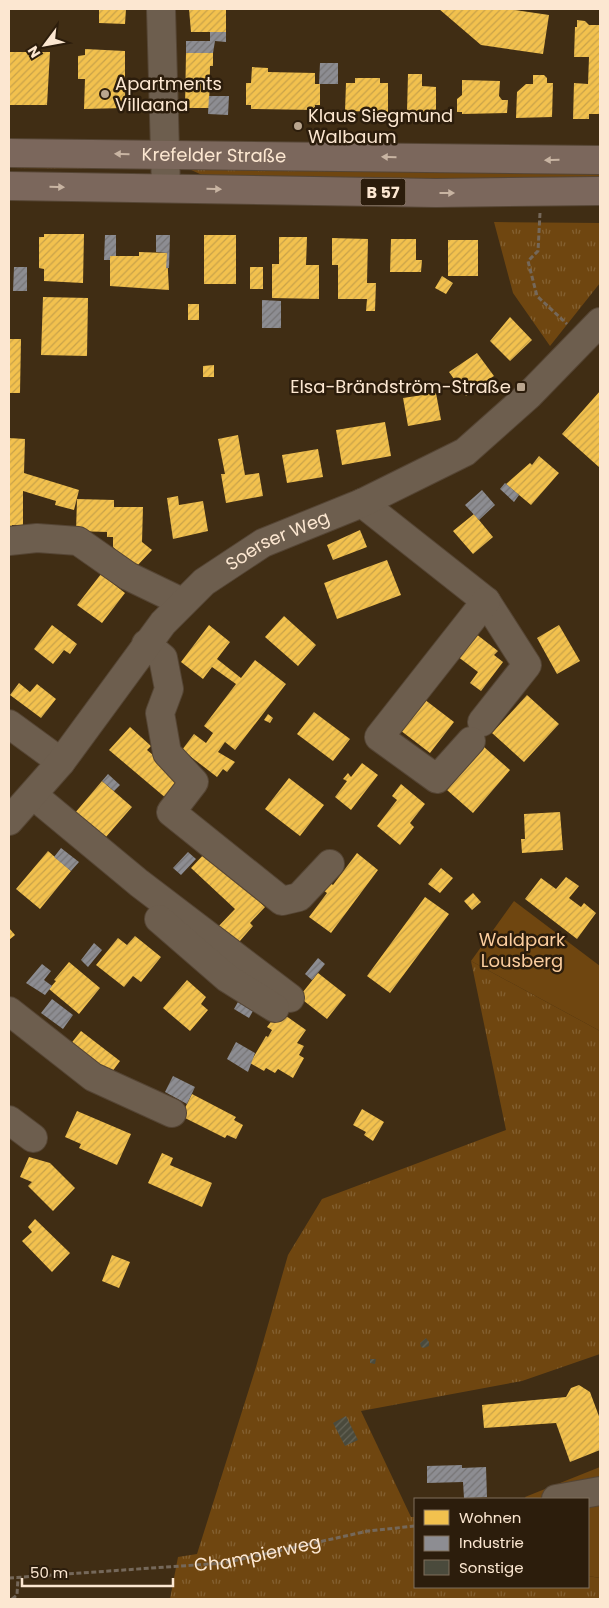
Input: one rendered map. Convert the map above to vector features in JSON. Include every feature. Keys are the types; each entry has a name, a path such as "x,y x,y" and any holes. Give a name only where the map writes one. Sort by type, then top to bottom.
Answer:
{"main road":[{"name":"Krefelder Straße","path":"9,153 600,160"},
{"name":"Krefelder Straße","path":"9,186 540,193 600,191"}],"street":[{"path":"162,9 166,188"},
{"name":"Soerser Weg","path":"22,807 61,762 146,644 182,602 204,582 263,543 362,503 465,452 529,395 600,322"},
{"path":"362,503 486,601 527,665 477,732 437,779 379,738 486,601"},
{"path":"9,541 37,538 78,541 128,576 182,602"},
{"path":"146,644 164,658 169,689 160,714 167,753 194,782 171,812 282,902 299,897 330,864"},
{"path":"9,724 61,762"},
{"path":"22,807 139,883 282,1003"},
{"path":"9,1011 93,1077 172,1113"},
{"path":"9,1120 33,1138"},
{"path":"562,1498 600,1492"}],"path":[{"path":"540,193 538,250 528,261 537,296 558,316"},
{"name":"Champierweg","path":"9,1578 224,1562 368,1531 414,1526"},
{"path":"12,1599 17,1595 18,1578"}],"green space":[{"path":"9,163 128,166 119,169 9,168"},
{"path":"187,168 600,171 600,182 499,184 202,175"},
{"path":"494,222 600,223 600,283 550,346 513,293"},
{"name":"Waldpark Lousberg","path":"514,901 600,966 600,1031 471,961"},
{"path":"471,961 600,1031 600,1354 522,1381 361,1411 411,1517 414,1517 414,1588 589,1588 589,1576 600,1578 600,1599 170,1599 178,1557 197,1554 256,1367 288,1255 322,1199 506,1130"},
{"path":"600,1467 600,1578 589,1576 589,1498 525,1497"}],"building: Wohnen":[{"path":"99,9 126,9 125,24 99,23"},
{"path":"189,9 226,9 226,32 191,32"},
{"path":"439,9 508,9 549,15 543,54 481,45"},
{"path":"577,20 585,21 589,25 600,25 600,114 589,114 589,119 573,119 574,83 588,84 589,57 574,57"},
{"path":"85,49 125,51 125,108 84,109 85,79 78,79 78,56 85,55"},
{"path":"9,52 50,52 47,105 9,105"},
{"path":"186,53 213,53 213,66 210,66 209,108 185,108"},
{"path":"252,67 268,68 268,72 315,73 315,84 320,84 320,105 315,105 315,110 251,109 251,105 246,105 246,83 251,83"},
{"path":"408,74 422,74 422,86 436,87 436,112 407,111"},
{"path":"533,75 544,75 547,78 547,83 553,83 552,117 516,118 517,92 526,84 533,84"},
{"path":"355,78 380,78 380,83 388,83 388,112 345,111 346,83 355,83"},
{"path":"462,80 500,81 499,96 502,100 508,100 507,113 462,114 462,112 457,112 457,99 462,95"},
{"path":"44,234 84,234 83,283 44,281 44,269 39,268 39,237 44,237"},
{"path":"204,235 236,235 236,284 204,284"},
{"path":"279,237 307,237 306,265 319,265 319,299 272,298 272,264 279,264"},
{"path":"332,238 368,239 367,283 376,283 375,311 366,311 367,299 338,299 338,265 332,265"},
{"path":"391,239 416,239 416,260 422,260 421,272 390,272"},
{"path":"448,240 478,240 478,276 448,276"},
{"path":"139,252 167,253 169,290 110,286 110,256 139,256"},
{"path":"250,267 263,267 263,289 250,289"},
{"path":"442,276 453,283 446,294 435,288"},
{"path":"43,297 88,298 87,356 41,355"},
{"path":"188,304 199,304 199,320 188,320"},
{"path":"510,317 532,340 510,361 490,341"},
{"path":"9,339 21,339 20,393 9,393"},
{"path":"477,353 494,376 466,396 449,372"},
{"path":"214,365 214,377 203,377 203,366"},
{"path":"600,391 600,468 562,434"},
{"path":"436,393 441,420 408,426 403,398"},
{"path":"385,422 391,456 342,465 336,430"},
{"path":"238,435 245,475 259,473 263,496 226,503 221,474 225,474 218,439"},
{"path":"9,438 25,439 24,473 79,490 74,510 55,505 56,501 23,491 23,525 12,525 12,530 9,530"},
{"path":"318,449 323,477 287,483 282,455"},
{"path":"539,456 559,473 531,505 506,484 530,463 532,465"},
{"path":"178,496 179,505 203,501 208,531 173,539 167,498"},
{"path":"77,499 114,500 114,507 143,507 142,542 152,550 135,568 113,547 113,537 107,537 107,532 76,531"},
{"path":"474,514 493,537 473,554 453,531"},
{"path":"360,530 367,547 333,560 327,545"},
{"path":"387,560 401,595 337,619 324,583"},
{"path":"101,574 125,593 102,623 77,605"},
{"path":"284,616 316,645 298,666 265,637"},
{"path":"52,625 77,644 70,654 64,650 53,664 34,649"},
{"path":"209,625 230,642 217,659 241,678 255,660 286,684 235,750 225,742 218,752 235,762 227,772 223,769 217,777 182,750 194,734 206,743 213,733 204,726 236,684 212,667 203,679 181,662"},
{"path":"559,625 580,661 557,674 537,638"},
{"path":"471,630 498,651 494,655 503,662 481,691 470,683 478,672 453,653"},
{"path":"19,683 30,692 37,684 56,699 41,718 10,695"},
{"path":"527,695 559,724 524,762 492,733"},
{"path":"420,696 454,722 430,753 396,727"},
{"path":"314,712 350,739 333,761 297,734"},
{"path":"268,714 273,718 270,723 264,720"},
{"path":"130,727 151,746 147,750 183,780 167,799 109,750"},
{"path":"484,747 510,770 473,813 447,790"},
{"path":"362,763 378,775 351,810 335,797 347,781 343,779 348,773 351,777"},
{"path":"289,778 324,805 300,836 265,809"},
{"path":"102,781 132,807 99,845 69,820"},
{"path":"401,784 425,804 410,823 414,827 400,845 377,826 397,800 392,796"},
{"path":"560,812 563,850 522,853 521,839 525,839 524,814"},
{"path":"48,851 71,871 40,909 16,889"},
{"path":"205,853 265,907 250,923 253,926 233,949 214,931 235,909 191,868"},
{"path":"357,853 378,870 331,933 309,917 327,893 323,890 329,882 333,885"},
{"path":"441,868 453,878 440,893 428,884"},
{"path":"566,877 579,886 569,898 581,907 584,903 596,913 577,939 525,899 541,878 556,889"},
{"path":"473,893 481,902 472,910 464,901"},
{"path":"425,897 449,914 390,993 367,976"},
{"path":"9,928 15,935 9,940"},
{"path":"135,936 161,957 141,982 133,976 124,987 96,965 118,938 127,945"},
{"path":"69,962 100,988 79,1014 49,989"},
{"path":"318,973 346,995 327,1019 299,997"},
{"path":"187,980 206,997 201,1004 208,1010 190,1031 163,1008"},
{"path":"279,1011 306,1030 297,1043 304,1046 299,1055 304,1058 293,1078 278,1069 275,1073 266,1068 264,1071 250,1063 266,1036 268,1037 272,1030 267,1027"},
{"path":"81,1031 120,1061 109,1076 69,1046"},
{"path":"192,1094 236,1117 234,1120 243,1125 236,1139 227,1135 225,1138 181,1116"},
{"path":"362,1109 384,1122 373,1141 364,1135 366,1132 353,1125"},
{"path":"77,1111 131,1134 117,1165 79,1148 81,1144 65,1137"},
{"path":"162,1153 173,1158 170,1165 212,1183 202,1207 148,1183"},
{"path":"29,1157 50,1163 75,1188 53,1211 28,1186 32,1182 20,1177"},
{"path":"35,1219 70,1253 52,1272 22,1241 32,1232 28,1227"},
{"path":"112,1255 130,1262 119,1288 102,1281"},
{"path":"579,1385 590,1392 600,1419 600,1450 570,1462 556,1423 484,1428 482,1405 566,1397 571,1388"}],"building: Industrie":[{"path":"210,32 226,32 226,42 215,41 213,53 186,53 186,41 210,41"},
{"path":"320,63 338,63 338,84 319,84"},
{"path":"209,96 229,96 228,115 208,114"},
{"path":"105,235 116,235 116,256 110,256 110,260 104,260"},
{"path":"156,235 170,235 169,268 166,268 167,253 156,252"},
{"path":"14,267 27,267 27,291 13,291"},
{"path":"262,300 281,301 281,328 262,328"},
{"path":"505,483 519,495 514,502 500,489"},
{"path":"482,490 495,505 479,520 465,505"},
{"path":"108,774 120,785 114,791 102,781"},
{"path":"61,848 79,862 71,871 54,857"},
{"path":"188,852 196,859 181,875 173,868"},
{"path":"94,943 102,950 88,967 81,960"},
{"path":"318,958 325,964 312,980 305,974"},
{"path":"42,964 51,971 44,980 52,986 45,995 26,983"},
{"path":"243,993 258,1002 249,1018 234,1009"},
{"path":"52,999 73,1015 63,1029 41,1013"},
{"path":"236,1042 255,1053 248,1072 227,1059"},
{"path":"173,1076 195,1087 187,1104 165,1092"},
{"path":"462,1465 462,1468 486,1467 487,1497 464,1498 463,1482 427,1483 427,1466"}],"building: Sonstige":[{"path":"426,1338 429,1346 421,1347 420,1343"},
{"path":"370,1359 376,1359 375,1364 370,1363"},
{"path":"346,1416 358,1440 345,1446 333,1423"}],"place":[{"name":"Apartments Villaana","path":"105,94"},
{"name":"Klaus Siegmund Walbaum","path":"298,126"},
{"name":"Elsa-Brändström-Straße","path":"521,387"}]}
